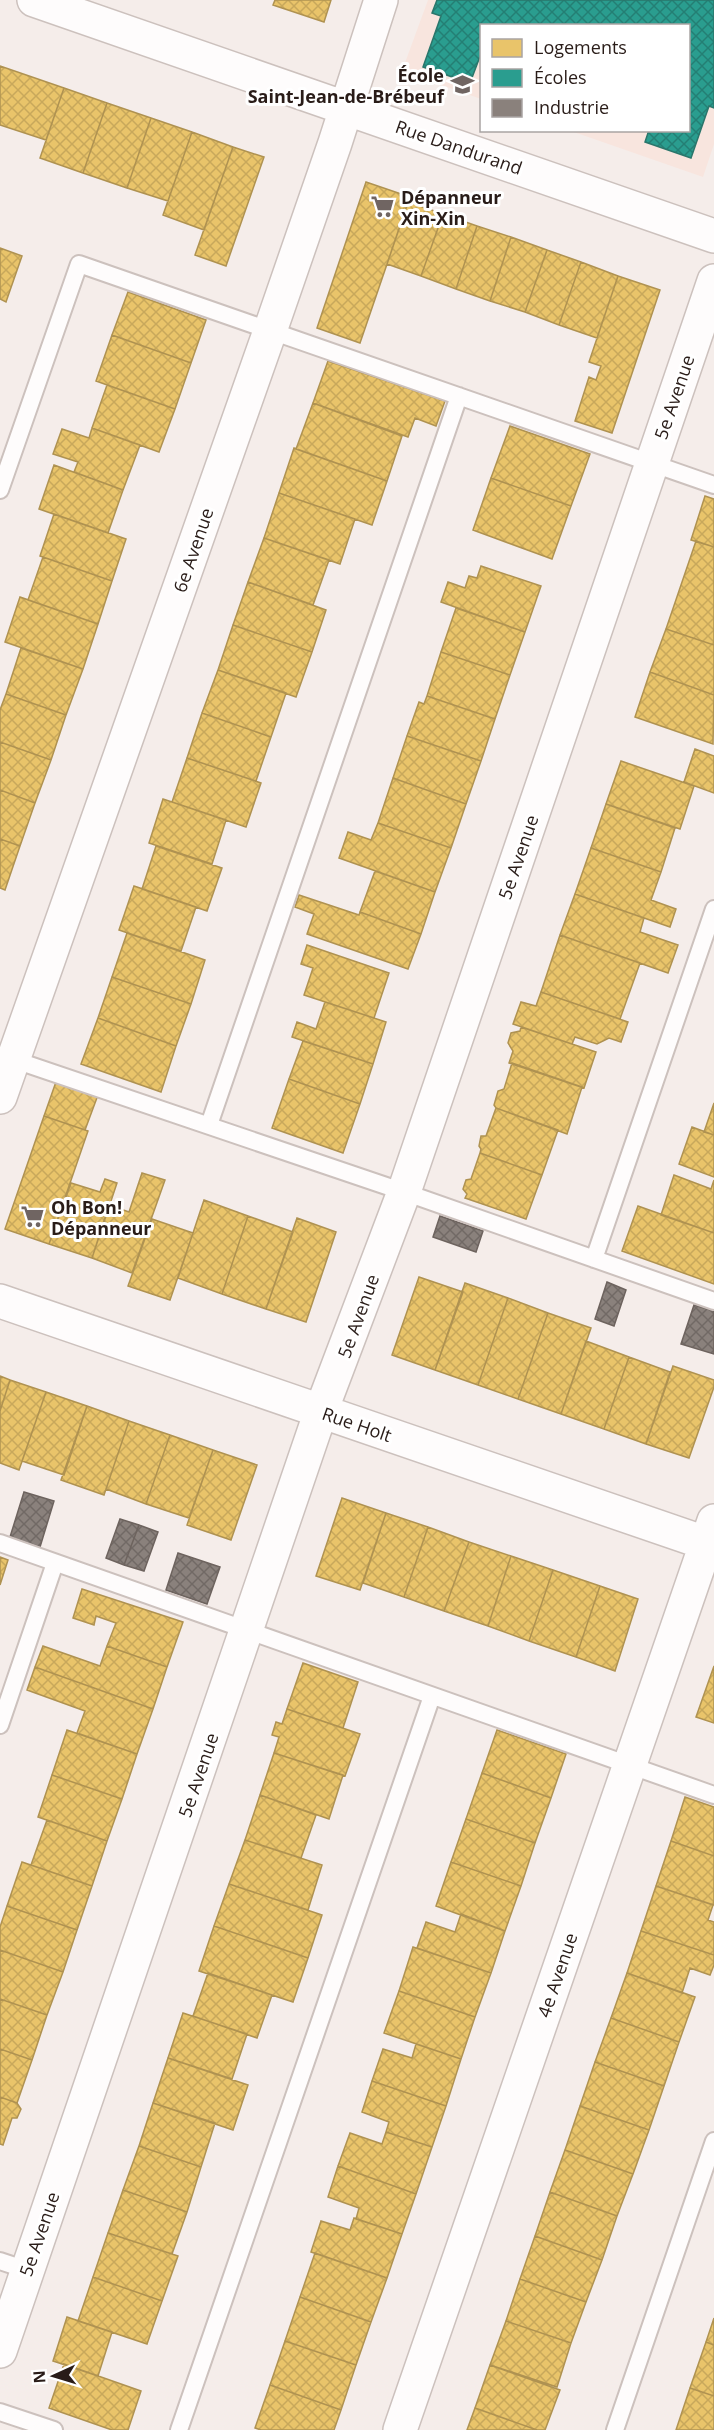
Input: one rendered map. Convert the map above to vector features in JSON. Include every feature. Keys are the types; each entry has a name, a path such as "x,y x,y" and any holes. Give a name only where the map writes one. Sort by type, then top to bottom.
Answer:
{"street":[{"name":"Rue Dandurand","path":"34,0 714,236"},
{"name":"6e Avenue","path":"0,1097 7,1057 270,331 335,143 381,0"},
{"name":"5e Avenue","path":"0,2351 13,2265 248,1630 321,1411 404,1192 714,281"},
{"name":"Rue Holt","path":"0,1301 321,1411 711,1537"},
{"name":"4e Avenue","path":"400,2430 711,1537"}],"lane":[{"path":"0,490 79,264 714,485"},
{"path":"209,1125 459,396"},
{"path":"594,1259 714,909"},
{"path":"7,1057 404,1192 714,1301"},
{"path":"0,1543 714,1795"},
{"path":"0,1725 55,1563"},
{"path":"179,2430 432,1696"},
{"path":"615,2430 714,2141"},
{"path":"0,2412 54,2430"}],"shaded area":[{"name":"École Saint-Jean-de-Brébeuf","path":"428,0 714,0 714,144 703,177 574,132 690,132 690,24 480,24 480,99 402,71"}],"building: Logements":[{"path":"275,0 331,0 324,22 273,5"},
{"path":"0,66 64,88 46,140 0,125"},
{"path":"64,88 107,103 83,173 40,158"},
{"path":"107,103 151,118 127,188 83,173"},
{"path":"151,118 192,132 168,201 127,188"},
{"path":"192,132 233,147 204,230 163,215"},
{"path":"233,147 264,157 226,266 195,255"},
{"path":"366,182 410,197 360,343 317,328"},
{"path":"408,202 443,214 421,276 387,264"},
{"path":"443,214 477,226 456,289 421,276"},
{"path":"477,226 511,237 490,301 456,289"},
{"path":"511,237 547,250 525,312 490,301"},
{"path":"0,248 22,256 6,302 0,299"},
{"path":"547,250 581,262 559,325 525,312"},
{"path":"581,262 618,276 597,338 559,325"},
{"path":"618,276 660,290 612,433 575,421 589,377 596,380 601,366 589,362"},
{"path":"128,292 206,320 191,363 112,335"},
{"path":"112,335 191,363 175,409 96,381"},
{"path":"328,361 445,401 436,426 415,418 408,437 313,403"},
{"path":"107,385 175,409 159,452 92,428"},
{"path":"313,403 402,436 387,481 296,449"},
{"path":"510,426 590,454 571,506 491,478"},
{"path":"92,428 140,445 123,490 74,472 78,462 53,454 62,429 89,438"},
{"path":"294,448 387,481 372,525 279,493"},
{"path":"54,465 123,490 108,533 39,509"},
{"path":"491,478 571,506 552,559 473,530"},
{"path":"279,493 355,519 340,564 264,538"},
{"path":"705,496 714,499 714,547 691,540"},
{"path":"54,514 126,539 112,581 40,556"},
{"path":"264,538 329,560 313,605 248,582"},
{"path":"696,541 714,547 714,645 666,629"},
{"path":"43,557 112,581 98,624 28,600"},
{"path":"481,566 541,586 525,632 441,602 448,582 465,588 469,576 477,578"},
{"path":"248,582 326,610 312,652 233,625"},
{"path":"20,597 98,624 83,669 5,642"},
{"path":"456,608 525,632 510,675 441,652"},
{"path":"233,625 312,652 296,697 218,670"},
{"path":"666,629 714,645 714,695 650,672"},
{"path":"21,648 83,669 66,715 6,694"},
{"path":"441,652 510,675 495,719 427,696"},
{"path":"218,670 286,693 271,737 202,713"},
{"path":"650,672 714,695 713,744 635,717"},
{"path":"6,694 66,715 51,760 0,742 0,710"},
{"path":"427,696 495,719 481,761 407,736 419,702 424,704"},
{"path":"202,713 271,737 256,781 187,758"},
{"path":"407,736 481,761 466,804 393,778"},
{"path":"0,742 51,760 35,803 0,790"},
{"path":"695,749 714,756 714,793 684,782"},
{"path":"187,758 261,783 246,827 172,802"},
{"path":"621,761 694,786 680,829 606,804"},
{"path":"393,778 466,804 451,848 378,823"},
{"path":"0,790 35,803 20,846 0,839"},
{"path":"163,799 226,820 212,864 149,843"},
{"path":"606,804 675,828 661,872 591,848"},
{"path":"378,823 451,848 435,892 339,858 348,832 371,840"},
{"path":"0,839 20,846 5,890 0,888"},
{"path":"156,846 222,868 207,911 142,889"},
{"path":"591,848 661,872 651,900 676,909 670,927 575,894"},
{"path":"375,871 435,892 421,934 360,912"},
{"path":"134,886 196,907 181,951 119,930"},
{"path":"575,894 644,918 640,932 678,945 668,973 560,935"},
{"path":"299,895 359,915 360,912 421,934 408,969 307,934 314,914 295,907"},
{"path":"127,933 205,960 191,1004 112,977"},
{"path":"560,935 640,963 620,1019 541,992"},
{"path":"307,945 389,973 374,1018 304,995 313,968 301,964"},
{"path":"112,977 191,1004 176,1046 98,1018"},
{"path":"541,992 628,1022 621,1042 609,1038 597,1044 575,1037 572,1044 513,1024 521,1002 536,1006"},
{"path":"325,1002 386,1022 373,1064 292,1037 297,1022 316,1029"},
{"path":"98,1018 176,1046 161,1092 81,1064"},
{"path":"521,1027 596,1052 584,1088 509,1063 513,1051 508,1043 511,1033 520,1031"},
{"path":"303,1041 373,1064 360,1104 289,1079"},
{"path":"512,1063 582,1087 567,1134 496,1108 494,1105 498,1091 504,1089"},
{"path":"57,1079 98,1095 85,1130 44,1116"},
{"path":"289,1079 360,1104 343,1153 272,1128"},
{"path":"714,1103 714,1135 704,1132"},
{"path":"496,1108 558,1130 542,1175 480,1153 481,1136 486,1136"},
{"path":"44,1116 88,1131 49,1244 5,1229"},
{"path":"692,1127 714,1135 714,1177 679,1164"},
{"path":"480,1153 542,1175 526,1219 465,1198 467,1194 463,1189 466,1180 471,1179"},
{"path":"142,1173 165,1180 132,1273 92,1258 109,1205 129,1212"},
{"path":"674,1175 711,1189 714,1180 714,1233 661,1215"},
{"path":"105,1179 117,1183 92,1258 49,1244 71,1183 100,1192"},
{"path":"204,1200 248,1216 222,1294 178,1278"},
{"path":"638,1206 714,1233 714,1284 622,1251"},
{"path":"248,1216 293,1232 266,1309 222,1294"},
{"path":"297,1218 336,1232 306,1322 266,1309"},
{"path":"152,1219 193,1233 170,1300 128,1286"},
{"path":"419,1277 463,1292 435,1370 392,1355"},
{"path":"465,1283 508,1298 478,1385 435,1370"},
{"path":"508,1298 548,1313 518,1399 478,1385"},
{"path":"548,1313 591,1328 561,1414 518,1399"},
{"path":"586,1341 629,1357 604,1429 561,1414"},
{"path":"629,1357 670,1372 646,1444 604,1429"},
{"path":"673,1366 714,1380 714,1387 689,1458 646,1444"},
{"path":"0,1376 10,1380 0,1411"},
{"path":"10,1380 46,1392 19,1470 0,1463 0,1411"},
{"path":"46,1392 87,1406 64,1475 22,1461"},
{"path":"87,1406 129,1421 104,1495 61,1480"},
{"path":"129,1421 170,1435 146,1504 106,1489"},
{"path":"170,1435 213,1450 189,1518 146,1504"},
{"path":"213,1450 257,1465 231,1540 187,1525"},
{"path":"342,1498 386,1513 360,1590 316,1576"},
{"path":"386,1513 428,1527 404,1597 363,1583"},
{"path":"428,1527 469,1542 444,1611 404,1597"},
{"path":"469,1542 511,1556 488,1626 444,1611"},
{"path":"511,1556 553,1570 529,1641 488,1626"},
{"path":"0,1557 8,1560 0,1585"},
{"path":"553,1570 600,1586 576,1657 529,1641"},
{"path":"600,1586 638,1599 615,1671 576,1657"},
{"path":"82,1589 183,1622 167,1667 107,1646 116,1623 96,1616 94,1625 73,1618"},
{"path":"43,1646 100,1666 107,1646 167,1667 153,1709 35,1667"},
{"path":"303,1663 358,1682 343,1728 287,1709"},
{"path":"714,1666 714,1723 696,1717"},
{"path":"35,1667 153,1709 137,1754 77,1733 85,1711 27,1690"},
{"path":"287,1709 360,1734 345,1776 274,1753 279,1737 272,1735 276,1722 282,1724"},
{"path":"67,1730 137,1754 122,1799 52,1775"},
{"path":"497,1730 566,1754 551,1798 482,1773"},
{"path":"274,1753 343,1775 329,1819 260,1795"},
{"path":"482,1773 551,1798 535,1843 466,1819"},
{"path":"52,1775 122,1799 107,1841 38,1817"},
{"path":"260,1795 316,1815 301,1858 245,1840"},
{"path":"685,1797 714,1807 714,1856 671,1841"},
{"path":"466,1819 535,1843 521,1886 451,1862"},
{"path":"47,1820 107,1841 92,1886 31,1865"},
{"path":"245,1840 322,1865 308,1910 229,1884"},
{"path":"671,1841 714,1856 714,1905 656,1886"},
{"path":"22,1862 92,1886 77,1930 7,1906"},
{"path":"451,1862 521,1886 505,1931 436,1906"},
{"path":"229,1884 322,1915 308,1958 214,1926"},
{"path":"656,1886 713,1905 708,1920 714,1922 714,1955 641,1931"},
{"path":"7,1906 77,1930 63,1972 0,1950 0,1927"},
{"path":"461,1914 505,1931 491,1973 417,1948 426,1922 455,1932"},
{"path":"214,1926 308,1958 293,2002 199,1971"},
{"path":"641,1931 714,1955 714,1965 710,1975 690,1968 682,1993 627,1973"},
{"path":"413,1947 491,1973 475,2017 399,1991"},
{"path":"0,1950 63,1972 47,2015 0,1999"},
{"path":"208,1973 272,1995 257,2038 193,2016"},
{"path":"627,1973 695,1997 679,2042 611,2018"},
{"path":"399,1991 475,2017 461,2059 384,2033"},
{"path":"0,1999 47,2015 32,2060 0,2049"},
{"path":"183,2013 247,2034 232,2079 168,2058"},
{"path":"611,2018 679,2042 664,2086 595,2062"},
{"path":"416,2044 461,2059 446,2106 372,2081 383,2049 412,2058"},
{"path":"0,2049 32,2060 17,2103 0,2097"},
{"path":"168,2058 248,2085 233,2130 153,2103"},
{"path":"595,2062 664,2086 649,2130 580,2106"},
{"path":"372,2081 446,2106 432,2147 386,2132 389,2122 362,2112"},
{"path":"0,2097 17,2103 21,2109 17,2118 12,2118 3,2145 0,2144"},
{"path":"153,2103 215,2123 201,2167 139,2146"},
{"path":"580,2106 649,2130 633,2174 565,2150"},
{"path":"386,2132 432,2147 416,2194 338,2166 350,2133 382,2144"},
{"path":"139,2146 201,2167 187,2212 123,2190"},
{"path":"565,2150 633,2174 617,2216 550,2192"},
{"path":"338,2166 416,2194 402,2234 356,2219 359,2208 328,2197"},
{"path":"123,2190 187,2212 172,2254 108,2233"},
{"path":"550,2192 617,2216 602,2260 535,2236"},
{"path":"354,2218 402,2234 387,2278 311,2252 321,2221 350,2230"},
{"path":"108,2233 178,2256 162,2301 93,2277"},
{"path":"535,2236 602,2260 586,2302 520,2279"},
{"path":"315,2253 387,2278 371,2322 300,2297"},
{"path":"93,2277 162,2301 147,2344 78,2321"},
{"path":"520,2279 586,2302 571,2343 506,2321"},
{"path":"300,2297 371,2322 356,2365 285,2341"},
{"path":"67,2317 112,2332 98,2376 53,2361"},
{"path":"714,2318 714,2345 706,2342"},
{"path":"506,2321 571,2343 557,2387 490,2365"},
{"path":"285,2341 356,2365 341,2410 270,2385"},
{"path":"706,2342 714,2345 714,2396 690,2388"},
{"path":"64,2364 141,2391 128,2430 112,2430 49,2408"},
{"path":"490,2365 560,2390 545,2430 537,2430 475,2408"},
{"path":"270,2385 341,2410 334,2430 261,2430 255,2428"},
{"path":"690,2388 714,2396 714,2430 676,2430"},
{"path":"475,2408 537,2430 467,2430"}],"building: Écoles":[{"name":"École Saint-Jean-de-Brébeuf","path":"437,0 714,0 714,108 709,106 691,158 645,142 648,132 690,132 690,24 480,24 480,56 470,83 423,67 441,16 432,13"}],"building: Industrie":[{"path":"440,1216 483,1231 476,1252 433,1237"},
{"path":"607,1282 626,1290 614,1326 595,1319"},
{"path":"694,1305 714,1311 714,1354 681,1344"},
{"path":"24,1492 54,1501 40,1547 10,1537"},
{"path":"120,1519 139,1525 124,1565 106,1558"},
{"path":"139,1525 158,1532 144,1571 124,1565"},
{"path":"178,1553 220,1567 207,1604 166,1590"}],"place":[{"name":"École Saint-Jean-de-Brébeuf","path":"462,85"},
{"name":"Dépanneur Xin-Xin","path":"383,207"},
{"name":"Oh Bon! Dépanneur","path":"33,1217"}]}
